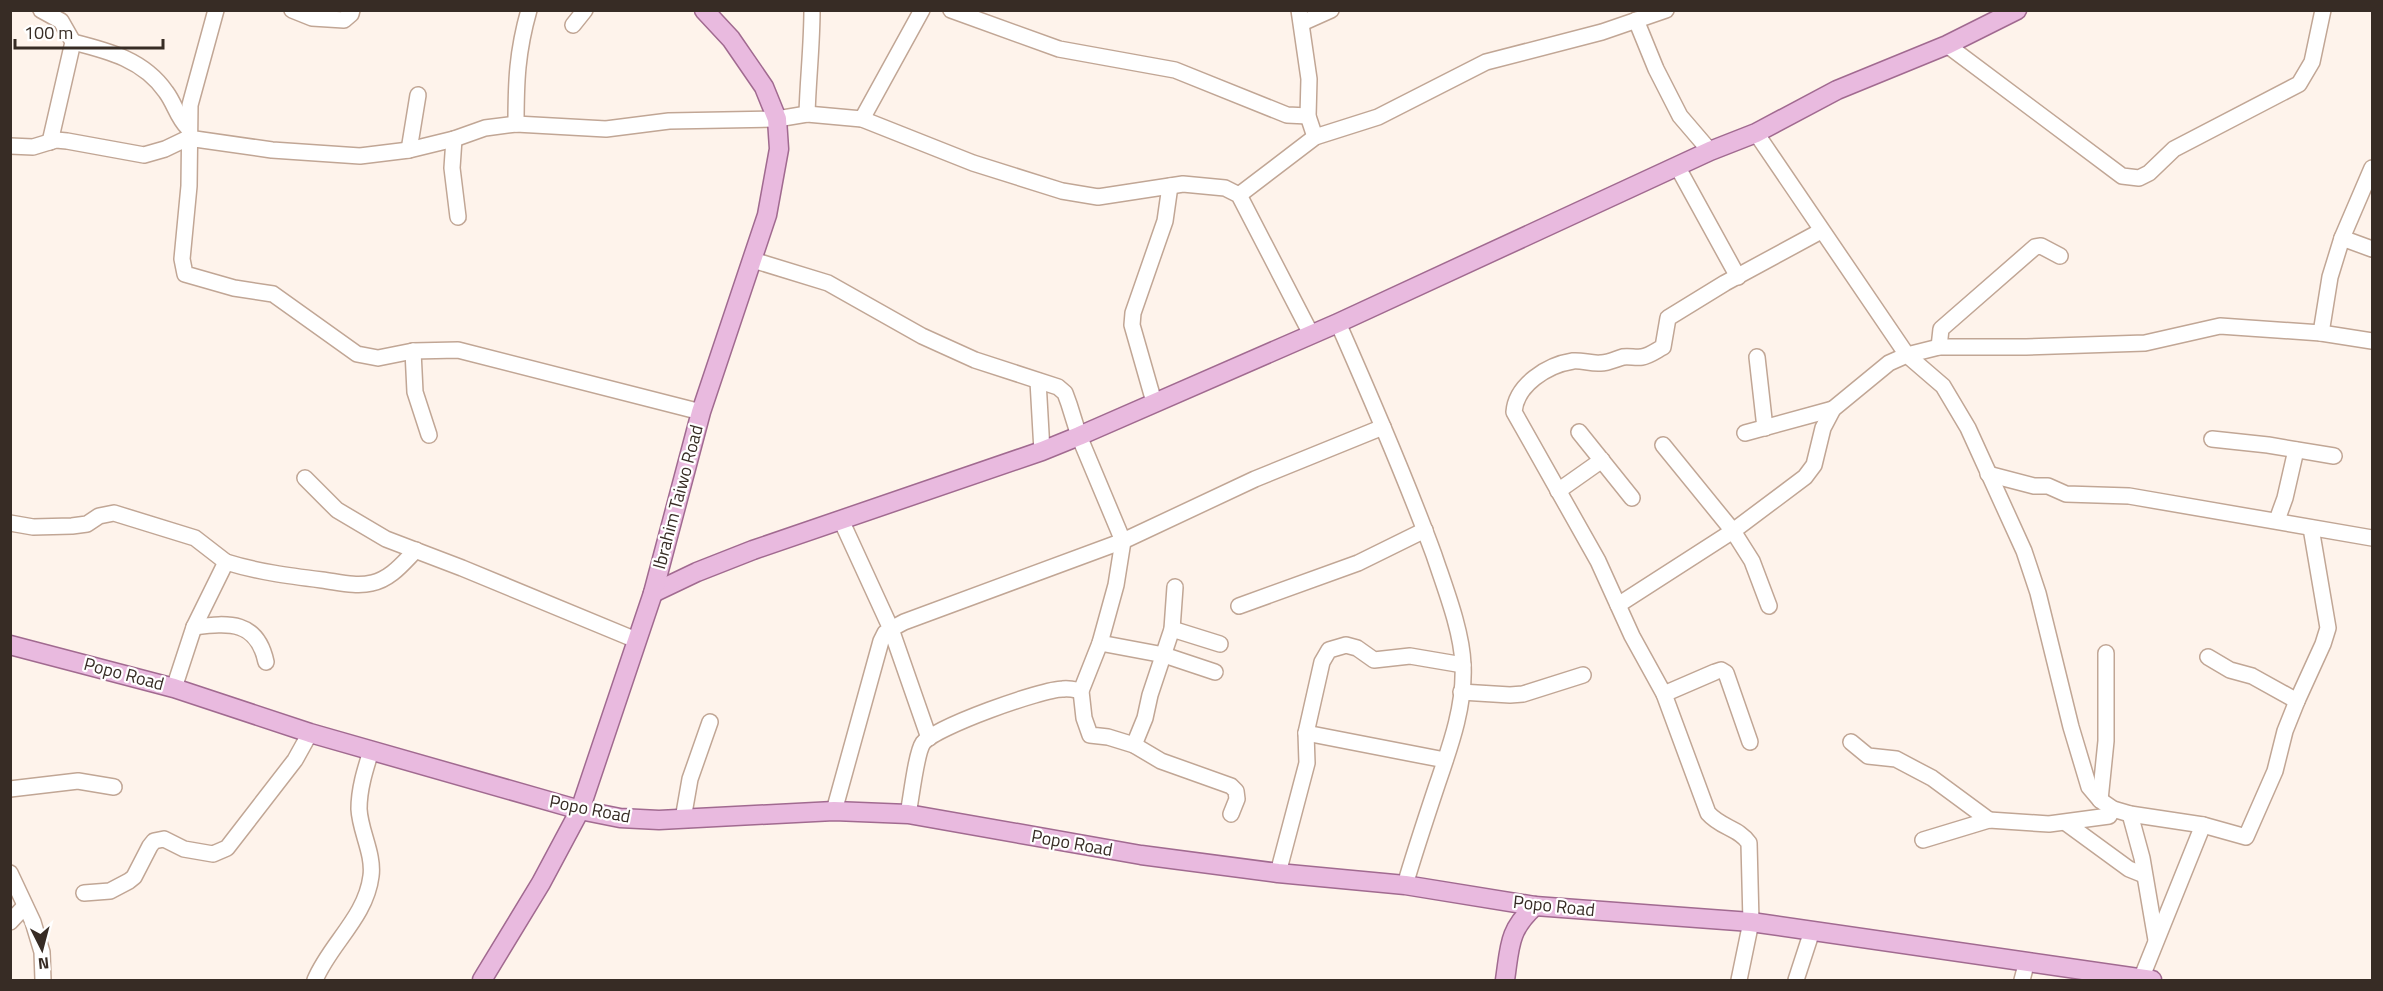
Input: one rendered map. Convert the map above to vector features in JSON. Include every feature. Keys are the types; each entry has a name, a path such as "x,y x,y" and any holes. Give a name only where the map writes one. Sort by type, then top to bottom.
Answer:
{"main road":[{"name":"Ibrahim Taiwo Road","path":"482,981 541,883 580,810 653,593 701,412 767,215 779,149 777,119 758,78 731,39 704,10"},
{"path":"653,593 706,568 1079,435 1338,323 1710,151 1756,133 1837,90 1947,45 2017,10"},
{"name":"Popo Road","path":"10,645 174,688 371,751 580,810 620,818 683,819 834,811 908,814 1141,855 1278,873 1405,885 1535,906 1751,922 2146,980"},
{"path":"1489,899 1504,912 1511,937 1505,981"},
{"path":"1511,937 1525,915 1535,906"}],"street":[{"path":"41,10 61,21 73,42 50,142"},
{"path":"216,10 190,105 189,186 182,259 185,274 234,288 273,294 357,354 378,358 413,351 458,350 701,412"},
{"path":"292,10 312,18 344,20 352,10"},
{"path":"516,124 516,74 521,40 529,10"},
{"path":"573,25 585,10"},
{"path":"807,114 812,10"},
{"path":"862,119 922,10"},
{"path":"951,10 1059,49 1174,70 1287,115 1308,116"},
{"path":"1315,137 1308,116 1309,79 1300,16 1330,10"},
{"path":"1239,195 1315,137 1378,117 1486,62 1602,32 1666,10"},
{"path":"1947,45 2122,176 2139,178 2149,173 2174,149 2299,84 2312,62 2323,10"},
{"path":"1636,20 1656,69 1680,116 1710,151"},
{"path":"73,42 121,56 148,71 169,95 188,133"},
{"path":"409,150 418,95"},
{"path":"10,146 33,147 56,140 144,155 165,149 188,133 272,150 360,156 409,150 454,140 485,128 516,124 606,129 669,121 777,119 807,114 862,119 973,163 1062,191 1098,197 1170,186 1204,185 1225,188 1239,195 1311,334"},
{"path":"1756,133 1907,355 1943,386 1968,428 2024,551 2038,592 2089,787 2106,805 2130,814 2203,825 2242,838 2248,834 2276,771 2285,731 2323,645 2328,627 2311,528"},
{"path":"454,140 452,168 458,217"},
{"path":"1677,166 1738,277"},
{"path":"2321,333 2330,277 2342,238 2372,168"},
{"path":"1154,402 1132,325 1133,313 1165,221 1170,186"},
{"path":"1738,981 1751,922 1749,843 1744,835 1717,823 1708,813 1664,694 1598,561 1514,412 1515,402 1519,393 1541,374 1558,364 1575,360 1602,363 1626,357 1643,357 1656,351 1663,346 1668,318 1821,231"},
{"path":"2342,238 2373,249"},
{"path":"1940,347 1941,329 2035,247 2041,246 2060,256"},
{"path":"753,260 828,283 922,336 975,360 1058,387 1065,393 1079,435 1123,541 1116,585 1100,643 1081,691 1084,718 1090,735 1108,737 1134,745 1176,767 1231,786 1237,795 1231,814"},
{"path":"1338,323 1425,530 1446,588 1459,635 1463,665 1453,738 1405,885"},
{"path":"1618,605 1733,531 1805,477 1814,465 1823,428 1833,409 1889,363 1907,355 1940,347 2145,343 2220,326 2321,333 2373,341"},
{"path":"413,351 415,392 429,435"},
{"path":"1757,357 1765,428"},
{"path":"1038,381 1042,450"},
{"path":"1745,433 1833,409"},
{"path":"834,811 885,633 904,622 1123,541 1255,479 1383,427"},
{"path":"1579,432 1632,498"},
{"path":"2212,439 2334,456"},
{"path":"1664,445 1733,531 1752,561 1770,606"},
{"path":"2277,520 2285,498 2296,450"},
{"path":"1558,490 1602,460"},
{"path":"1988,474 2034,486 2048,486 2066,494 2129,496 2373,538"},
{"path":"305,478 337,510 386,539 636,640"},
{"path":"10,523 33,527 72,526 87,524 99,516 114,513 195,538 226,562 279,575 356,585 372,584 384,579 396,571 416,550"},
{"path":"841,520 891,629 929,738"},
{"path":"1239,606 1358,563 1425,530"},
{"path":"174,688 194,627 226,562"},
{"path":"1134,745 1172,629 1175,587"},
{"path":"194,627 220,624 240,626 250,631 263,652 266,662"},
{"path":"1172,629 1220,644"},
{"path":"1100,643 1164,655 1215,672"},
{"path":"1278,873 1306,763 1306,733 1322,662 1329,650 1346,645 1357,648 1374,660 1410,656 1463,665"},
{"path":"1923,840 1989,820 2049,825 2109,816 2106,805 2106,653"},
{"path":"2208,657 2230,670 2252,676 2297,701"},
{"path":"1664,694 1721,670 1726,673 1750,742"},
{"path":"1461,692 1510,696 1583,675"},
{"path":"908,814 921,747 929,738 947,727 1036,695 1063,688 1081,691"},
{"path":"683,819 690,779 710,722"},
{"path":"84,893 110,891 134,878 154,841 164,839 184,849 213,855 227,848 295,760 310,733"},
{"path":"1306,733 1445,760"},
{"path":"1851,742 1868,756 1896,759 1932,778 1989,820"},
{"path":"315,981 321,966 361,906 372,874 359,809 361,785 371,751"},
{"path":"10,789 78,781 114,787"},
{"path":"2130,814 2142,858 2156,941"},
{"path":"2066,823 2129,869 2144,875"},
{"path":"2146,980 2156,941 2203,825"},
{"path":"10,873 33,922 42,952 42,981"},
{"path":"10,922 25,906"},
{"path":"1796,981 1812,931"},
{"path":"2022,981 2027,961"}]}
